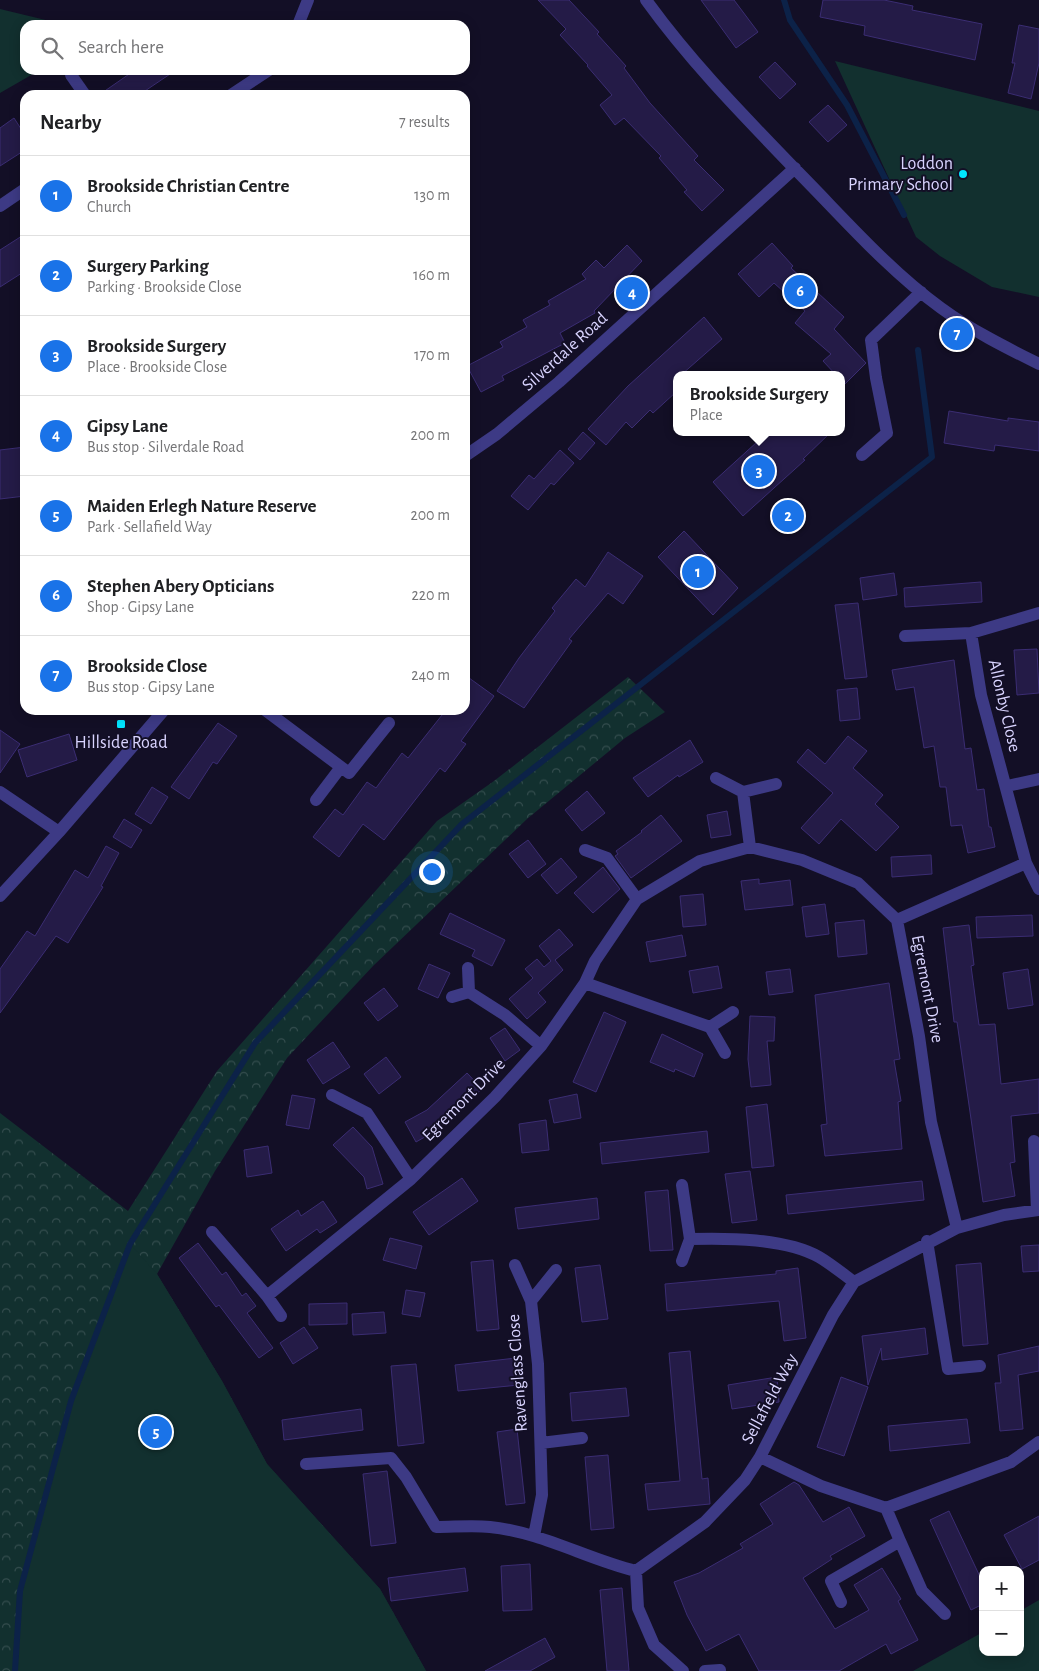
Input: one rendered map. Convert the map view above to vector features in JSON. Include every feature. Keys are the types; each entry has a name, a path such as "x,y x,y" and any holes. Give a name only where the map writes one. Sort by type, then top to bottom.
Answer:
{"street":[{"path":"300,20 308,0"},
{"path":"646,0 674,38 720,92 846,222 921,292 976,331 1039,364"},
{"path":"70,75 80,90"},
{"path":"239,90 261,75"},
{"name":"Silverdale Road","path":"470,453 497,434 559,382 795,168"},
{"path":"0,206 20,192"},
{"path":"862,455 887,433 876,378 871,340 921,292"},
{"path":"905,636 971,633 1039,613"},
{"name":"Allonby Close","path":"971,633 981,695 1007,786 1016,830 1026,863 1039,890"},
{"path":"0,896 59,832 160,715"},
{"path":"272,715 349,773 389,723"},
{"path":"316,800 341,767"},
{"path":"716,778 743,792 776,784"},
{"path":"1007,786 1039,779"},
{"path":"0,792 59,832"},
{"path":"743,792 750,847"},
{"name":"Egremont Drive","path":"267,1296 411,1178 495,1096 542,1046 585,983 595,961 637,899 700,862 750,847 802,860 858,883 896,920 919,1036 931,1122 956,1228"},
{"path":"585,850 607,858 637,899"},
{"path":"896,920 1026,863"},
{"path":"468,968 469,992"},
{"path":"585,983 710,1026 725,1053"},
{"path":"452,998 469,992"},
{"path":"469,992 505,1016 542,1046"},
{"path":"710,1026 733,1012"},
{"path":"332,1094 367,1113 411,1178"},
{"name":"Sellafield Way","path":"636,1571 704,1522 745,1480 760,1457 833,1315 854,1282 956,1228 1004,1215 1038,1210 1034,1141"},
{"path":"682,1185 690,1239 682,1261"},
{"path":"212,1232 267,1296 281,1316"},
{"path":"690,1239 740,1240 795,1247 819,1257 854,1282"},
{"path":"927,1242 948,1369 980,1366"},
{"name":"Ravenglass Close","path":"516,1266 531,1301 538,1364 537,1396 541,1443 542,1495 534,1536"},
{"name":"Ravenglass Close","path":"531,1301 556,1270"},
{"name":"Ravenglass Close","path":"541,1443 582,1438"},
{"path":"760,1457 821,1486 886,1508 1011,1462 1039,1442"},
{"path":"306,1464 391,1458 406,1477 436,1527 490,1527 534,1536 605,1563 636,1571 638,1608 654,1645 683,1671"},
{"path":"886,1508 922,1591 945,1614"},
{"path":"841,1602 831,1581 900,1540"},
{"path":"705,1671 720,1670"}],"green space":[{"path":"0,9 46,20 20,20 20,75 31,75 0,93"},
{"name":"Loddon Primary School","path":"835,61 1039,111 1039,297 992,287 940,256 916,237"},
{"path":"628,677 665,712 625,738 527,819 373,966 287,1058 215,1171 157,1274 222,1381 267,1464 380,1589 426,1671 0,1671 0,1113 128,1211 217,1071 437,821 494,781"},
{"path":"130,1244 157,1274 222,1381 267,1464 380,1589 426,1671 15,1671 20,1591 71,1401"},
{"path":"1039,1600 1039,1671 913,1671 979,1634 979,1656 1024,1656 1024,1609"}],"building":[{"path":"538,0 569,0 599,32 597,34 626,66 624,68 650,103 698,156 694,160 724,190 702,211 684,192 687,190 659,158 661,156 624,118 615,125 600,105 612,95 588,65 560,35 566,29"},
{"path":"701,0 734,0 758,32 736,48"},
{"path":"823,0 884,0 913,6 912,10 982,24 975,60 864,35 865,26 820,17"},
{"path":"1019,25 1039,29 1039,63 1031,99 1008,93 1015,63 1012,63"},
{"path":"775,62 796,84 780,99 759,77"},
{"path":"128,75 169,75 146,90 106,90"},
{"path":"828,105 847,125 828,142 809,122"},
{"path":"14,118 20,127 20,153 0,166 0,128"},
{"path":"20,237 20,274 0,287 0,250"},
{"path":"772,243 793,266 791,268 844,317 834,329 866,363 845,384 845,371 832,371 823,361 831,354 795,323 805,311 774,283 759,297 738,274"},
{"path":"627,245 642,261 594,311 595,313 560,333 565,343 502,376 504,380 481,392 470,372 470,364 503,347 500,342 527,327 523,320 550,305 548,301 586,279 582,274 596,260 604,268"},
{"path":"704,317 722,339 686,371 673,371 673,395 653,413 650,410 632,428 626,422 606,445 588,429 628,386"},
{"path":"949,411 1008,421 1008,418 1039,422 1039,451 995,445 994,451 944,443"},
{"path":"583,432 595,443 580,460 568,449"},
{"path":"764,436 827,436 803,459 805,460 743,516 713,482"},
{"path":"20,448 20,497 0,499 0,450"},
{"path":"560,450 574,463 554,485 551,483 528,510 511,496 529,475 534,479"},
{"path":"684,531 738,588 713,615 658,557"},
{"path":"608,552 643,576 623,604 608,593 569,639 572,641 524,708 497,691 519,658 555,611 552,608 576,579 585,587"},
{"path":"894,573 897,595 863,600 860,578"},
{"path":"981,582 982,602 905,607 904,588"},
{"path":"858,603 867,677 845,679 835,605"},
{"path":"1037,649 1039,693 1017,695 1014,650"},
{"path":"954,660 965,749 971,748 977,790 984,789 989,827 991,827 995,847 968,853 962,825 951,826 946,787 940,787 934,746 924,748 914,687 896,690 892,670"},
{"path":"470,679 494,696 461,741 466,744 445,772 440,768 384,840 363,824 339,857 313,837 335,809 343,815 367,782 376,788 402,753 408,758 442,715 470,715"},
{"path":"857,688 860,719 840,721 837,690"},
{"path":"218,723 237,736 217,764 213,762 189,799 171,787"},
{"path":"0,730 20,744 0,773"},
{"path":"69,734 77,760 27,777 18,750"},
{"path":"848,736 867,751 853,768 883,795 875,804 899,827 876,851 841,819 819,844 801,828 833,793 797,762 808,749 825,764"},
{"path":"690,740 703,762 679,777 678,775 648,797 633,778"},
{"path":"152,787 168,797 151,824 135,814"},
{"path":"587,791 605,813 582,831 565,810"},
{"path":"727,811 731,835 711,838 707,815"},
{"path":"661,815 682,841 631,878 615,856 618,854 616,851"},
{"path":"124,819 142,830 131,848 113,837"},
{"path":"528,840 546,864 528,878 509,854"},
{"path":"106,846 119,853 101,886 103,887 68,943 56,936 0,1013 0,969 27,931 35,936 75,870 88,878"},
{"path":"931,855 932,874 892,877 891,857"},
{"path":"561,858 577,877 557,894 541,875"},
{"path":"603,867 620,889 593,913 574,893"},
{"path":"759,879 759,884 790,880 793,905 745,910 741,881"},
{"path":"703,894 706,925 683,927 680,896"},
{"path":"825,904 829,934 806,937 802,907"},
{"path":"450,913 505,940 492,966 472,956 475,950 440,934"},
{"path":"1032,915 1033,936 977,938 976,917"},
{"path":"864,920 867,954 838,957 835,923"},
{"path":"969,925 974,965 971,966 979,1025 995,1024 1001,1084 1039,1079 1039,1113 1011,1116 1015,1162 1010,1163 1015,1196 983,1202 957,1022 954,1022 943,928"},
{"path":"559,929 573,945 555,960 563,970 538,993 546,1002 527,1019 509,999 533,978 525,969 537,959 544,967 551,961 539,946"},
{"path":"682,935 686,956 650,962 646,942"},
{"path":"429,964 450,973 438,998 418,989"},
{"path":"718,966 722,988 693,993 689,971"},
{"path":"790,969 793,992 769,995 766,972"},
{"path":"1028,969 1033,1005 1008,1009 1003,973"},
{"path":"889,983 900,1059 894,1060 901,1101 898,1102 902,1149 825,1156 821,1125 827,1124 815,995"},
{"path":"384,988 398,1006 378,1021 364,1003"},
{"path":"604,1012 626,1022 596,1092 573,1082"},
{"path":"750,1016 775,1017 774,1041 767,1041 771,1085 751,1087 748,1059"},
{"path":"505,1028 520,1050 505,1061 490,1038"},
{"path":"662,1034 703,1054 694,1077 675,1069 674,1072 650,1062"},
{"path":"333,1042 350,1067 323,1084 307,1060"},
{"path":"386,1057 401,1077 379,1094 364,1074"},
{"path":"467,1073 482,1089 437,1130 416,1142 405,1122 427,1110"},
{"path":"577,1094 581,1118 554,1123 549,1100"},
{"path":"292,1095 315,1099 309,1129 286,1125"},
{"path":"767,1104 774,1166 752,1168 746,1107"},
{"path":"546,1120 549,1150 522,1153 519,1124"},
{"path":"353,1127 372,1147 383,1184 367,1189 364,1177 333,1145"},
{"path":"707,1131 709,1152 602,1164 600,1143"},
{"path":"268,1146 272,1173 247,1177 244,1150"},
{"path":"750,1171 757,1220 732,1223 725,1174"},
{"path":"462,1178 478,1201 429,1235 413,1212"},
{"path":"922,1181 924,1200 788,1214 786,1195"},
{"path":"668,1190 673,1250 650,1251 645,1192"},
{"path":"597,1198 599,1219 518,1229 515,1208"},
{"path":"323,1201 337,1222 320,1233 317,1229 286,1251 271,1229 298,1210 301,1216"},
{"path":"390,1238 422,1246 416,1269 383,1260"},
{"path":"198,1243 222,1275 226,1272 242,1296 246,1293 256,1306 247,1313 273,1348 259,1358 219,1305 216,1307 179,1258"},
{"path":"1039,1245 1039,1271 1023,1272 1021,1246"},
{"path":"493,1260 499,1329 477,1331 471,1262"},
{"path":"981,1263 988,1344 963,1346 956,1265"},
{"path":"600,1265 608,1319 582,1322 575,1268"},
{"path":"798,1268 806,1338 784,1341 779,1301 667,1311 665,1284 776,1274 776,1271"},
{"path":"406,1290 425,1293 420,1317 402,1314"},
{"path":"347,1303 347,1324 309,1325 309,1304"},
{"path":"384,1312 386,1333 353,1335 352,1314"},
{"path":"304,1327 318,1348 293,1364 280,1343"},
{"path":"925,1328 928,1354 882,1360 881,1348 868,1385 862,1336"},
{"path":"1039,1346 1039,1371 1018,1375 1023,1429 1000,1431 995,1383 1001,1383 998,1355"},
{"path":"690,1351 702,1479 708,1478 710,1504 648,1510 645,1484 680,1481 669,1353"},
{"path":"516,1358 519,1385 458,1391 455,1365"},
{"path":"416,1364 424,1443 398,1446 391,1366"},
{"path":"777,1377 779,1402 732,1409 728,1385"},
{"path":"841,1377 868,1387 844,1456 817,1447"},
{"path":"626,1388 629,1416 572,1421 570,1393"},
{"path":"361,1409 363,1430 284,1440 282,1420"},
{"path":"967,1419 970,1443 890,1451 888,1426"},
{"path":"517,1429 525,1503 506,1505 497,1432"},
{"path":"608,1455 614,1528 591,1530 585,1457"},
{"path":"387,1471 396,1543 371,1546 363,1474"},
{"path":"794,1482 799,1485 823,1522 849,1507 865,1536 830,1556 832,1559 803,1578 835,1629 869,1610 854,1585 882,1568 901,1599 898,1601 918,1640 891,1654 886,1644 839,1671 759,1671 739,1634 706,1651 687,1615 674,1582 699,1573 743,1548 740,1544 773,1524 760,1504"},
{"path":"949,1511 979,1575 979,1606 971,1610 930,1520"},
{"path":"1039,1516 1039,1560 1024,1568 1024,1566 1020,1566 1004,1535"},
{"path":"530,1564 532,1610 503,1611 501,1566"},
{"path":"465,1568 468,1591 391,1601 388,1578"},
{"path":"622,1588 629,1671 607,1671 600,1590"},
{"path":"545,1638 555,1657 530,1671 485,1671"}],"waterway":[{"path":"784,0 790,20 847,105 904,215"},
{"path":"15,1671 20,1591 71,1401 130,1244 255,1043 462,824 932,457 918,350"}],"place":[{"name":"Loddon Primary School","path":"963,174"},
{"name":"Stephen Abery Opticians","path":"800,291"},
{"name":"Gipsy Lane","path":"632,293"},
{"name":"Brookside Close","path":"957,334"},
{"name":"Brookside Surgery","path":"759,471"},
{"name":"Surgery Parking","path":"788,516"},
{"name":"Brookside Christian Centre","path":"698,572"},
{"name":"Hillside Road","path":"121,724"},
{"name":"Maiden Erlegh Nature Reserve","path":"156,1432"}]}
